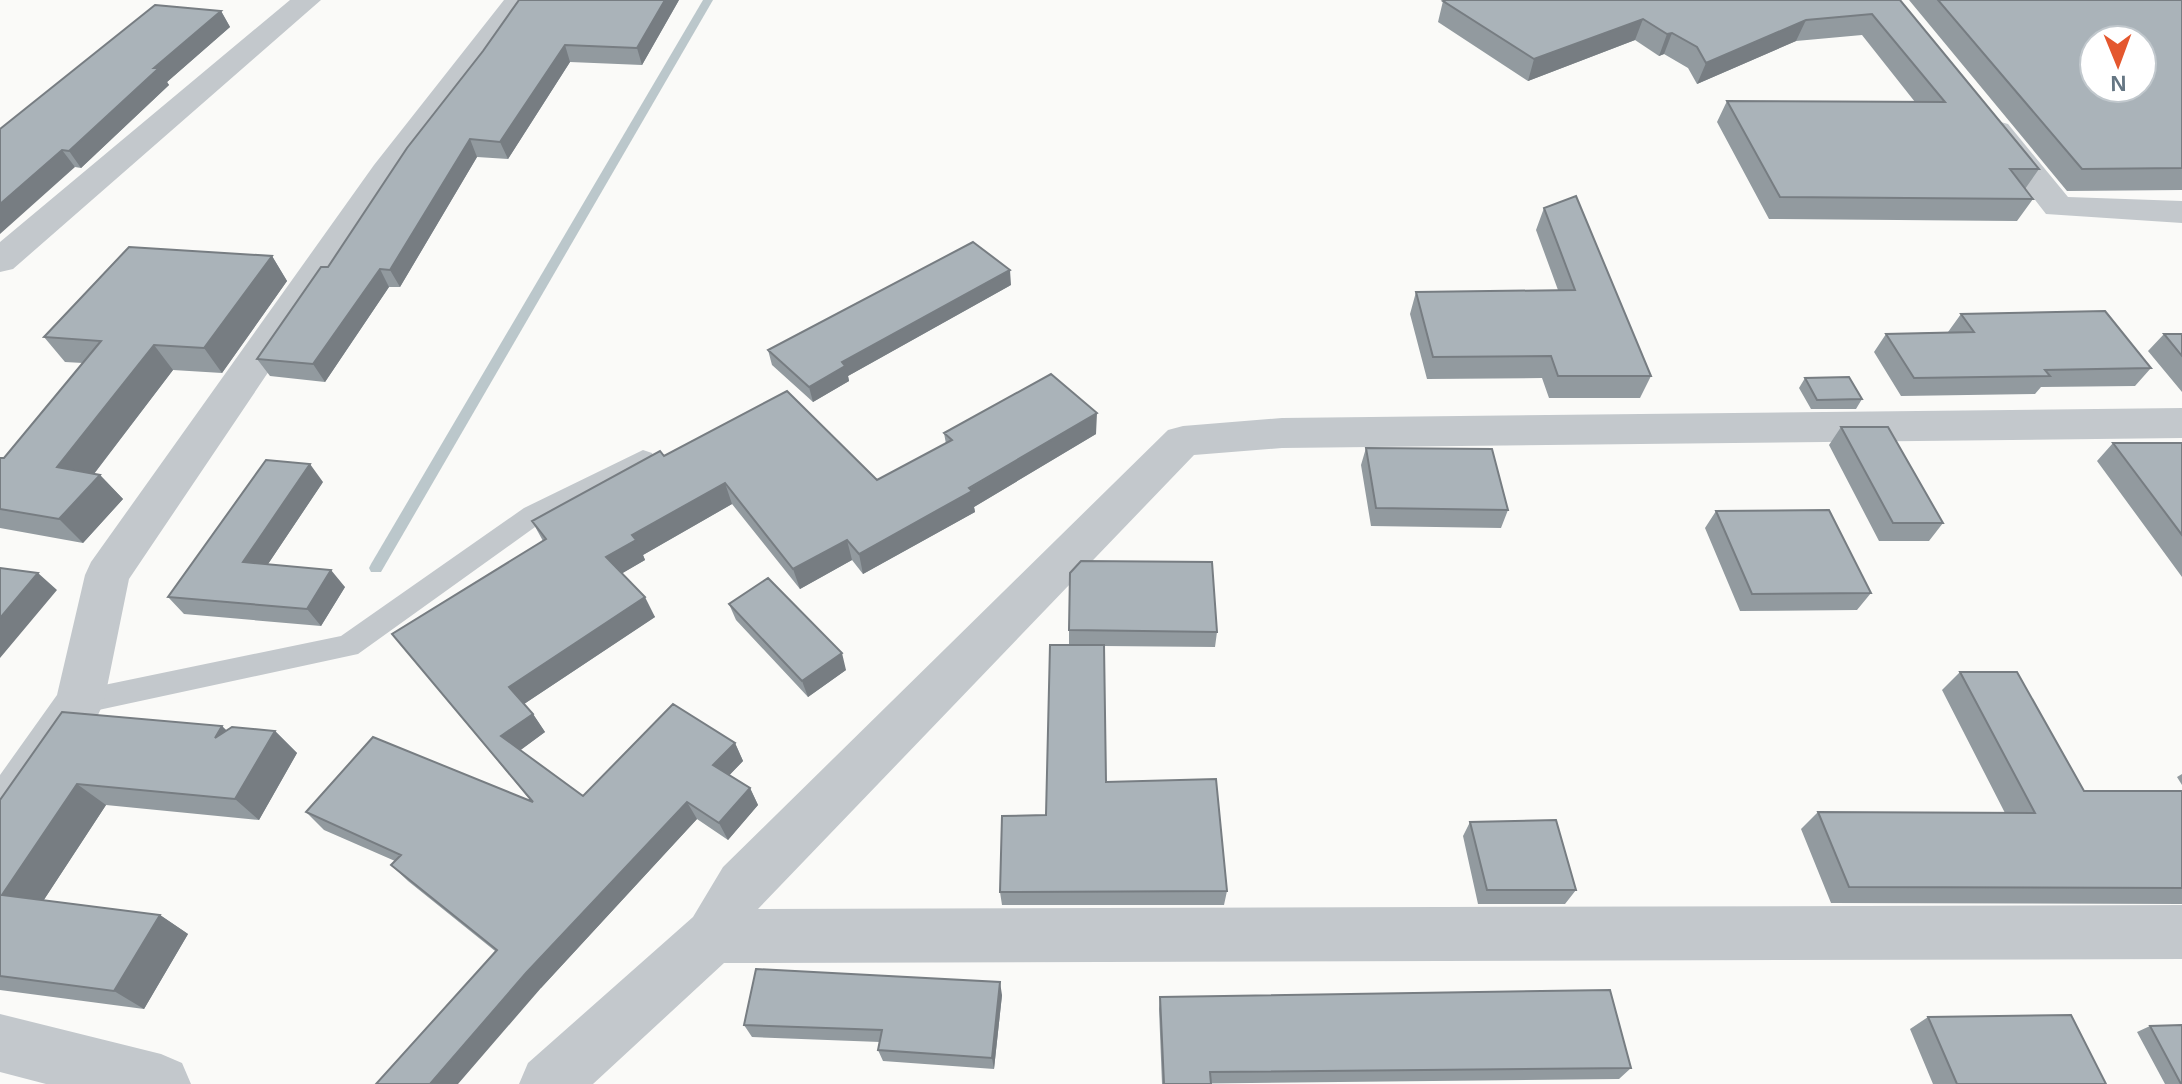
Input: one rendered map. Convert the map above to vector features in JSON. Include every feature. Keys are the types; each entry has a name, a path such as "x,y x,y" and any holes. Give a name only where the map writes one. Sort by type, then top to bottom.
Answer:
{"street":[{"path":"0,261 307,0"},
{"path":"0,817 80,702 107,575 386,172 519,0"},
{"path":"1979,110 2058,207 2182,212"},
{"path":"549,1084 713,936 742,885 1183,441 1282,433 2182,423"},
{"path":"713,936 2182,932"},
{"path":"0,1043 161,1084"}],"lane":[{"path":"80,702 348,646 533,515 643,459"}],"building":[{"path":"519,0 665,0 637,48 565,45 500,142 470,139 390,270 380,269 313,364 257,359 321,267 328,267 407,148"},
{"path":"1900,0 2039,169 2010,169 2033,199 1780,197 1727,101 1945,102 1872,14 1806,20 1706,63 1697,47 1643,19 1534,59 1443,1"},
{"path":"1938,0 2182,0 2182,168 2082,169"},
{"path":"155,5 221,11 154,68 159,68 69,151 62,150 0,204 0,129"},
{"path":"1576,196 1651,376 1558,376 1551,356 1433,357 1416,292 1575,290 1544,208"},
{"path":"973,242 1010,270 842,362 845,366 809,387 768,350"},
{"path":"129,247 272,256 204,348 154,345 57,467 100,475 59,519 0,509 0,458 4,458 101,341 44,337"},
{"path":"2105,311 2151,368 2045,370 2050,376 1914,378 1886,334 1974,332 1961,314"},
{"path":"2164,334 2182,334 2182,356"},
{"path":"1051,374 1097,413 969,488 972,491 859,554 847,540 793,569 725,483 632,535 636,540 606,557 645,597 509,687 533,714 501,736 583,796 673,704 735,743 713,765 750,788 719,823 687,802 526,973 430,1084 376,1084 497,950 391,865 401,855 306,812 373,737 533,802 392,634 546,539 532,521 660,451 664,456 787,391 877,480 952,440 944,433"},
{"path":"1849,377 1862,399 1817,400 1805,378"},
{"path":"1841,427 1888,427 1943,523 1893,523"},
{"path":"2113,443 2182,443 2182,535"},
{"path":"1366,448 1492,449 1508,510 1376,508"},
{"path":"266,460 310,464 243,562 331,570 307,609 168,597"},
{"path":"1829,510 1871,593 1752,594 1716,511"},
{"path":"1081,561 1212,562 1217,632 1069,630 1070,573"},
{"path":"0,568 38,573 0,618"},
{"path":"768,578 842,653 802,681 729,604"},
{"path":"1050,645 1104,645 1106,782 1216,779 1227,891 1000,892 1002,816 1046,815"},
{"path":"1960,672 2017,672 2084,791 2182,791 2182,888 1849,887 1818,812 2035,813"},
{"path":"62,712 222,726 215,738 232,727 275,731 235,799 77,784 2,895 160,915 114,991 0,976 0,800"},
{"path":"1556,820 1576,890 1487,890 1470,822"},
{"path":"756,969 1000,982 992,1058 878,1050 882,1030 744,1025"},
{"path":"1610,990 1631,1068 1210,1072 1211,1084 1164,1084 1160,997"},
{"path":"2071,1015 2106,1084 1957,1084 1928,1017"},
{"path":"2182,1025 2182,1084 2181,1084 2150,1026"}],"waterway":[{"path":"376,568 708,0"}]}
